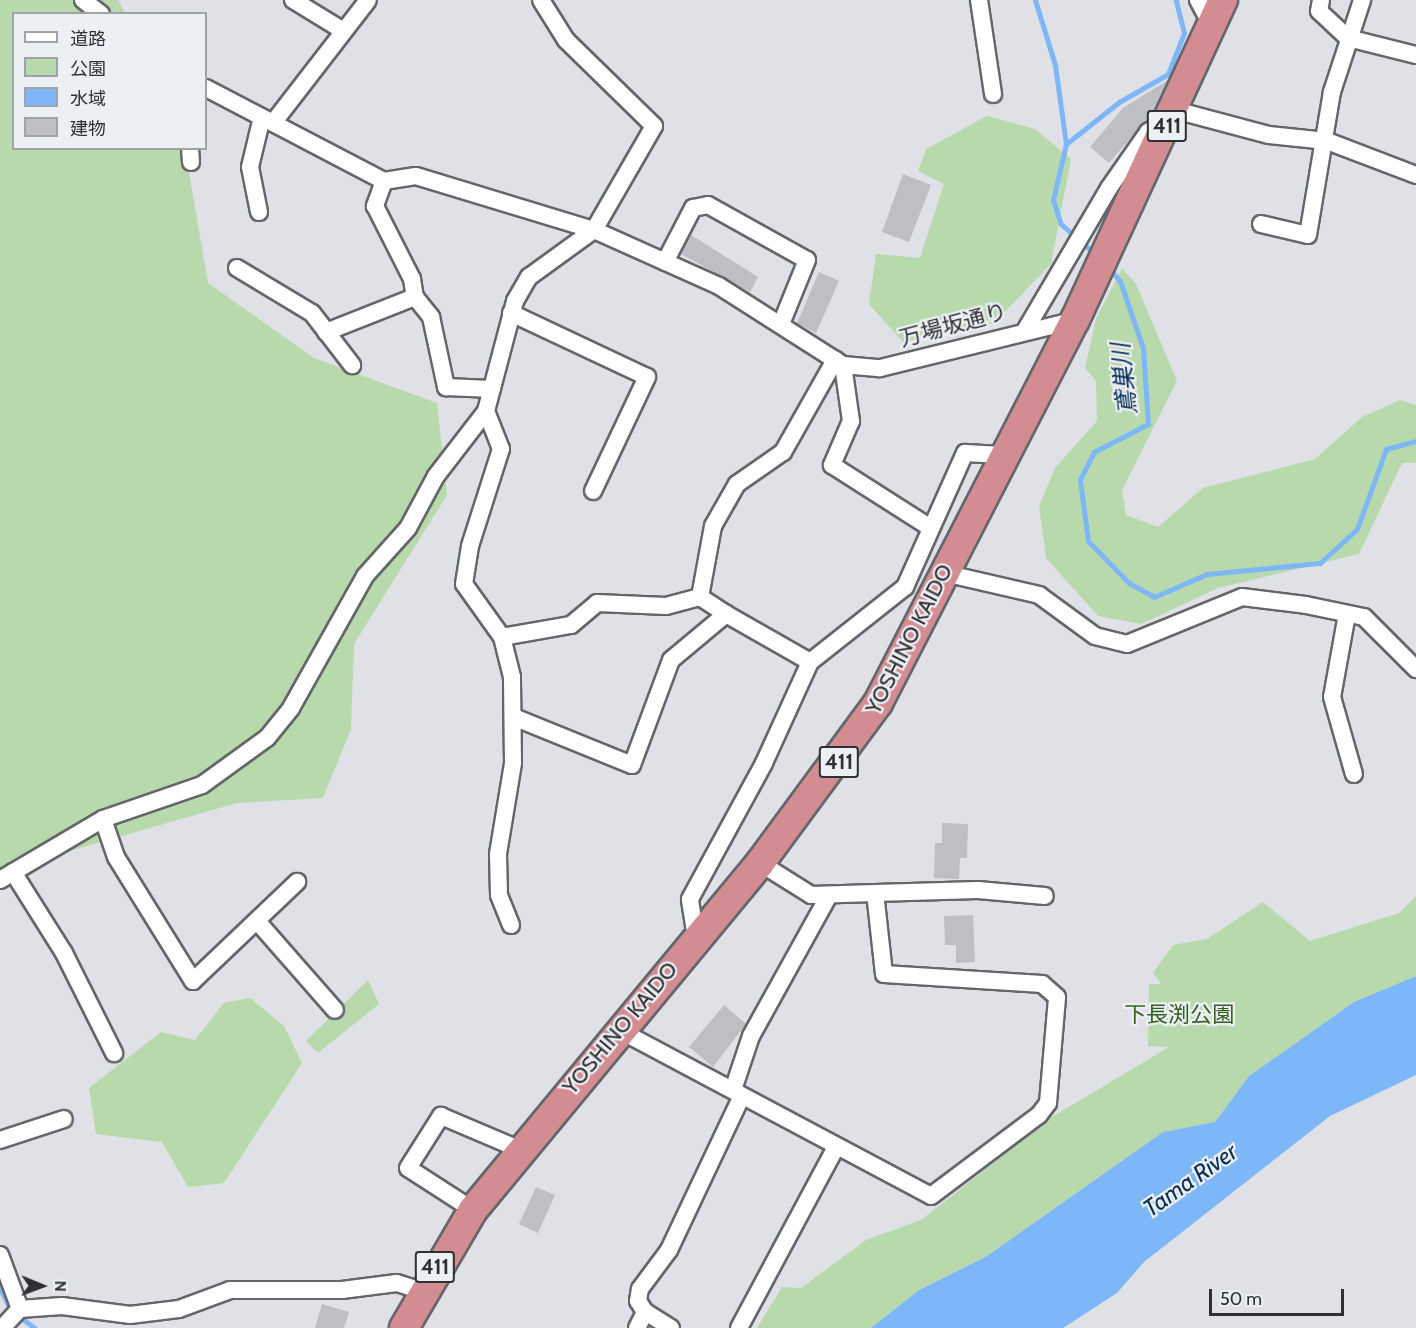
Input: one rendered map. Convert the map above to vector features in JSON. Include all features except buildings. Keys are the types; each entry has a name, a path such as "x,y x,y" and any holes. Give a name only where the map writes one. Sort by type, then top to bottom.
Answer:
{"highway":[{"name":"YOSHINO KAIDO","path":"404,1328 421,1291 473,1209 619,1030 760,863 832,772 878,704 1003,455 1075,320 1173,114 1223,0"}],"street":[{"path":"83,0 98,12"},
{"path":"293,0 342,30"},
{"path":"259,212 250,167 268,120 368,0"},
{"path":"114,1053 64,953 6,876 103,819 202,785 267,738 291,708 365,576 408,528 436,476 486,411 511,313 541,264 594,230 654,126 566,40 541,0"},
{"path":"979,0 993,94"},
{"path":"1198,0 1212,26"},
{"path":"1321,0 1319,11 1348,38 1416,55"},
{"path":"1261,224 1308,235 1327,141 1332,93 1362,0"},
{"path":"207,89 384,181 416,176 594,230 665,262 781,324 839,362 851,421 832,465 931,528"},
{"path":"1026,329 1085,229 1148,132 1173,114 1269,135 1327,141 1416,175"},
{"path":"384,181 375,206 412,279 415,297 431,317 446,387 492,389"},
{"path":"665,262 693,208 708,205 807,260 781,324"},
{"path":"237,268 312,313 352,365"},
{"path":"326,332 415,297"},
{"path":"511,313 647,377 593,490"},
{"name":"万場坂通り","path":"839,362 880,368 1026,329 1075,320"},
{"path":"700,597 713,526 737,484 783,452 839,362"},
{"path":"486,411 501,448 464,584 502,637 516,718 508,808 498,854 499,896 511,925"},
{"path":"696,938 690,899 764,764 810,662 905,587 966,453 1003,455"},
{"path":"944,573 1039,595 1095,636 1127,644 1242,597 1347,614 1378,627 1416,669"},
{"path":"502,637 572,625 597,603 666,606 700,597 810,662"},
{"path":"516,718 632,765 671,660 726,614"},
{"path":"1347,614 1332,697 1354,774"},
{"path":"103,819 116,857 193,981 297,882"},
{"path":"760,863 810,895 827,898 875,893 978,890 1045,896"},
{"path":"619,1030 835,1149 931,1196 1039,1115 1048,1103 1057,997 1042,984 884,974 875,893"},
{"path":"671,1328 645,1312 638,1300 640,1289 669,1250 737,1094 751,1036 827,898"},
{"path":"257,921 334,1010"},
{"path":"473,1209 408,1168 441,1116 520,1150"},
{"path":"0,1140 64,1119"},
{"path":"739,1328 835,1149"},
{"path":"0,1255 14,1319 62,1306 130,1315 179,1309 230,1290 342,1290 397,1283 421,1291"},
{"path":"637,1328 645,1312"}],"green space":[{"path":"0,0 118,0 124,12 12,12 12,150 185,150 208,283 314,358 437,403 447,495 354,644 351,729 323,798 237,803 0,871"},
{"path":"987,116 1035,129 1071,159 1051,264 994,323 903,342 869,304 876,254 920,258 944,184 918,171 926,149"},
{"path":"1122,268 1136,284 1177,381 1122,490 1126,515 1158,527 1203,488 1315,459 1362,417 1400,400 1416,405 1416,463 1402,463 1359,554 1218,588 1141,624 1098,616 1046,558 1039,506 1055,468 1097,421 1096,381 1085,368 1096,319"},
{"name":"下長渕公園","path":"1416,896 1416,976 1354,1002 1249,1076 1215,1122 1163,1132 987,1256 919,1290 871,1328 757,1328 782,1287 801,1288 866,1240 921,1220 1052,1117 1169,1047 1148,1046 1149,984 1161,984 1153,973 1173,945 1207,939 1263,902 1310,941 1399,913"},
{"path":"368,980 379,1004 318,1053 306,1041"},
{"path":"250,998 284,1026 302,1063 224,1183 188,1187 162,1142 96,1134 89,1088 161,1032 195,1040 224,1003"}],"water":[{"name":"Tama River","path":"1416,976 1416,1075 1330,1116 1144,1262 1117,1293 1063,1328 871,1328 919,1290 987,1256 1163,1132 1215,1122 1249,1076 1354,1002"}],"waterway":[{"path":"1035,0 1055,65 1066,144 1053,200 1061,224 1096,255"},
{"path":"1066,144 1119,102 1168,74 1184,33 1176,0"},
{"name":"鳶巣川","path":"1109,268 1120,281 1143,348 1148,424 1094,452 1080,480 1088,541 1129,583 1154,597 1207,574 1320,563 1357,529 1386,449 1416,441"},
{"path":"0,1288 10,1309 34,1328"}]}
